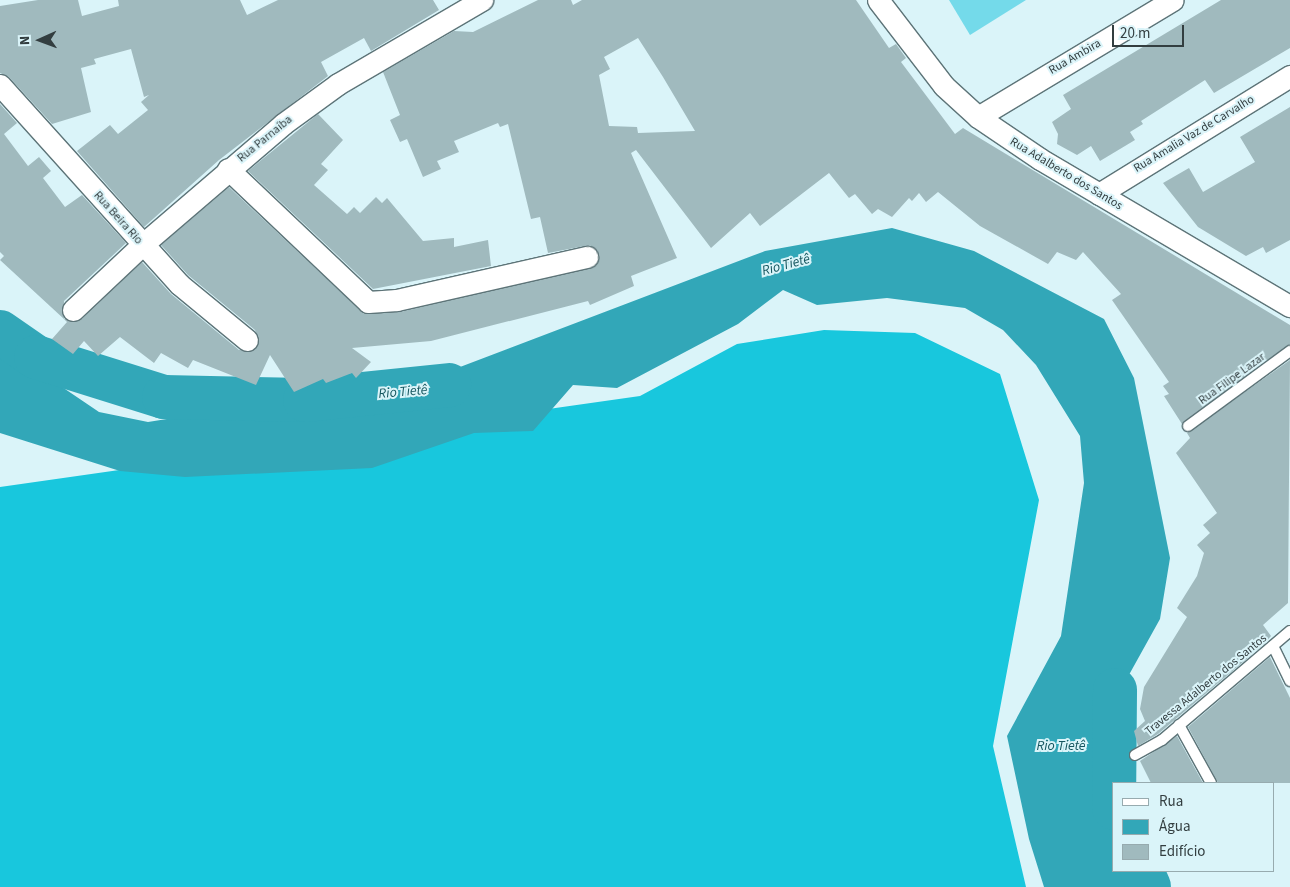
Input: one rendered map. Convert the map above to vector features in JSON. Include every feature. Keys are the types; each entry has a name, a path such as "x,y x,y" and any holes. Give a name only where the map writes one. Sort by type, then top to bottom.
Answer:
{"street":[{"name":"Rua Parnaíba","path":"74,310 142,245 228,169 338,84 482,0"},
{"name":"Rua Adalberto dos Santos","path":"878,0 944,86 978,117 1099,194 1290,306"},
{"name":"Rua Ambira","path":"978,117 1173,0"},
{"name":"Rua Amalia Vaz de Carvalho","path":"1099,194 1290,76"},
{"name":"Rua Beira Rio","path":"0,85 142,245 203,306 247,340"},
{"path":"228,169 368,302 398,300 587,257"}],"lane":[{"name":"Rua Filipe Lazar","path":"1188,426 1290,351"},
{"name":"Travessa Adalberto dos Santos","path":"1135,756 1179,725 1290,631"},
{"path":"1273,646 1290,681"},
{"path":"1179,725 1210,782"}],"shaded area":[{"path":"949,0 1026,0 970,35"},
{"path":"824,330 915,333 1000,374 1039,500 993,746 1026,887 0,887 0,487 640,396 737,344"}],"water":[{"name":"Rio Tietê","path":"892,228 974,251 1104,319 1134,378 1170,558 1160,619 1125,682 1113,753 1112,872 1126,872 1135,887 1044,887 1029,839 1007,736 1061,636 1084,483 1080,436 1036,365 1003,330 965,308 887,298 817,305 783,290 738,324 617,388 573,385 533,431 474,433 372,468 185,477 120,471 0,433 0,345 99,412 148,422 242,407 389,394 765,251"}],"building":[{"path":"38,0 78,0 82,16 119,6 118,0 240,0 247,15 278,0 433,0 439,10 371,51 364,38 321,62 328,76 219,160 144,227 77,151 110,125 118,134 148,110 141,102 149,95 144,97 131,49 94,59 96,64 81,68 91,112 52,124 9,77 0,73 0,6"},
{"path":"538,0 571,0 573,5 582,0 856,0 889,48 896,44 906,58 901,62 955,134 963,128 1290,325 1290,344 1182,424 1164,396 1169,394 1163,386 1169,382 1112,300 1121,294 1083,252 1076,260 1057,252 1048,264 980,226 938,192 926,202 919,193 912,201 909,198 892,217 878,209 872,214 855,194 849,198 829,173 760,226 750,213 711,248 636,150 631,153 677,258 631,276 634,286 590,305 588,301 431,341 352,348 371,362 356,378 352,373 326,383 323,379 294,392 270,355 256,385 193,360 188,368 161,353 154,363 120,337 98,356 84,341 73,354 52,339 67,322 64,319 82,319 142,262 171,294 239,350 256,348 259,342 255,330 188,275 161,245 229,187 364,314 400,312 595,266 599,255 590,245 548,253 540,217 531,219 508,124 500,127 498,123 454,141 459,152 437,161 441,169 423,177 407,139 400,142 390,120 400,115 383,72 454,31 473,32","holes":["638,38 695,131 638,133 637,127 609,126 599,75 610,69 604,57"]},
{"path":"1221,0 1290,0 1290,48 1214,93 1205,80 1141,121 1143,124 1130,132 1135,140 1100,161 1091,146 1077,155 1057,144 1058,134 1052,122 1071,109 1063,95"},
{"path":"0,104 17,123 4,134 28,166 39,157 51,171 43,178 65,207 82,195 126,243 64,301 64,319 0,260 4,256 0,252"},
{"path":"1290,107 1290,240 1266,253 1263,247 1246,256 1198,227 1163,183 1189,168 1203,192 1255,162 1240,137"},
{"path":"318,114 343,140 321,164 328,170 314,185 347,214 354,207 360,213 376,197 382,203 387,198 423,241 454,238 454,247 488,240 491,266 373,289 248,171"},
{"path":"1290,360 1288,603 1263,625 1271,636 1263,645 1158,734 1138,746 1134,731 1145,721 1140,709 1144,687 1187,617 1177,608 1197,576 1204,553 1197,545 1210,533 1203,525 1217,513 1176,453 1190,438 1187,433"},
{"path":"1270,657 1290,698 1290,783 1217,782 1188,727"},
{"path":"1177,736 1202,782 1150,782 1140,761"}],"waterway":[{"name":"Rio Tietê","path":"0,332 36,357 164,397 305,400 449,385"},
{"name":"Rio Tietê","path":"1114,782 1115,690"},
{"name":"Rio Tietê","path":"1142,872 1149,887"}]}
